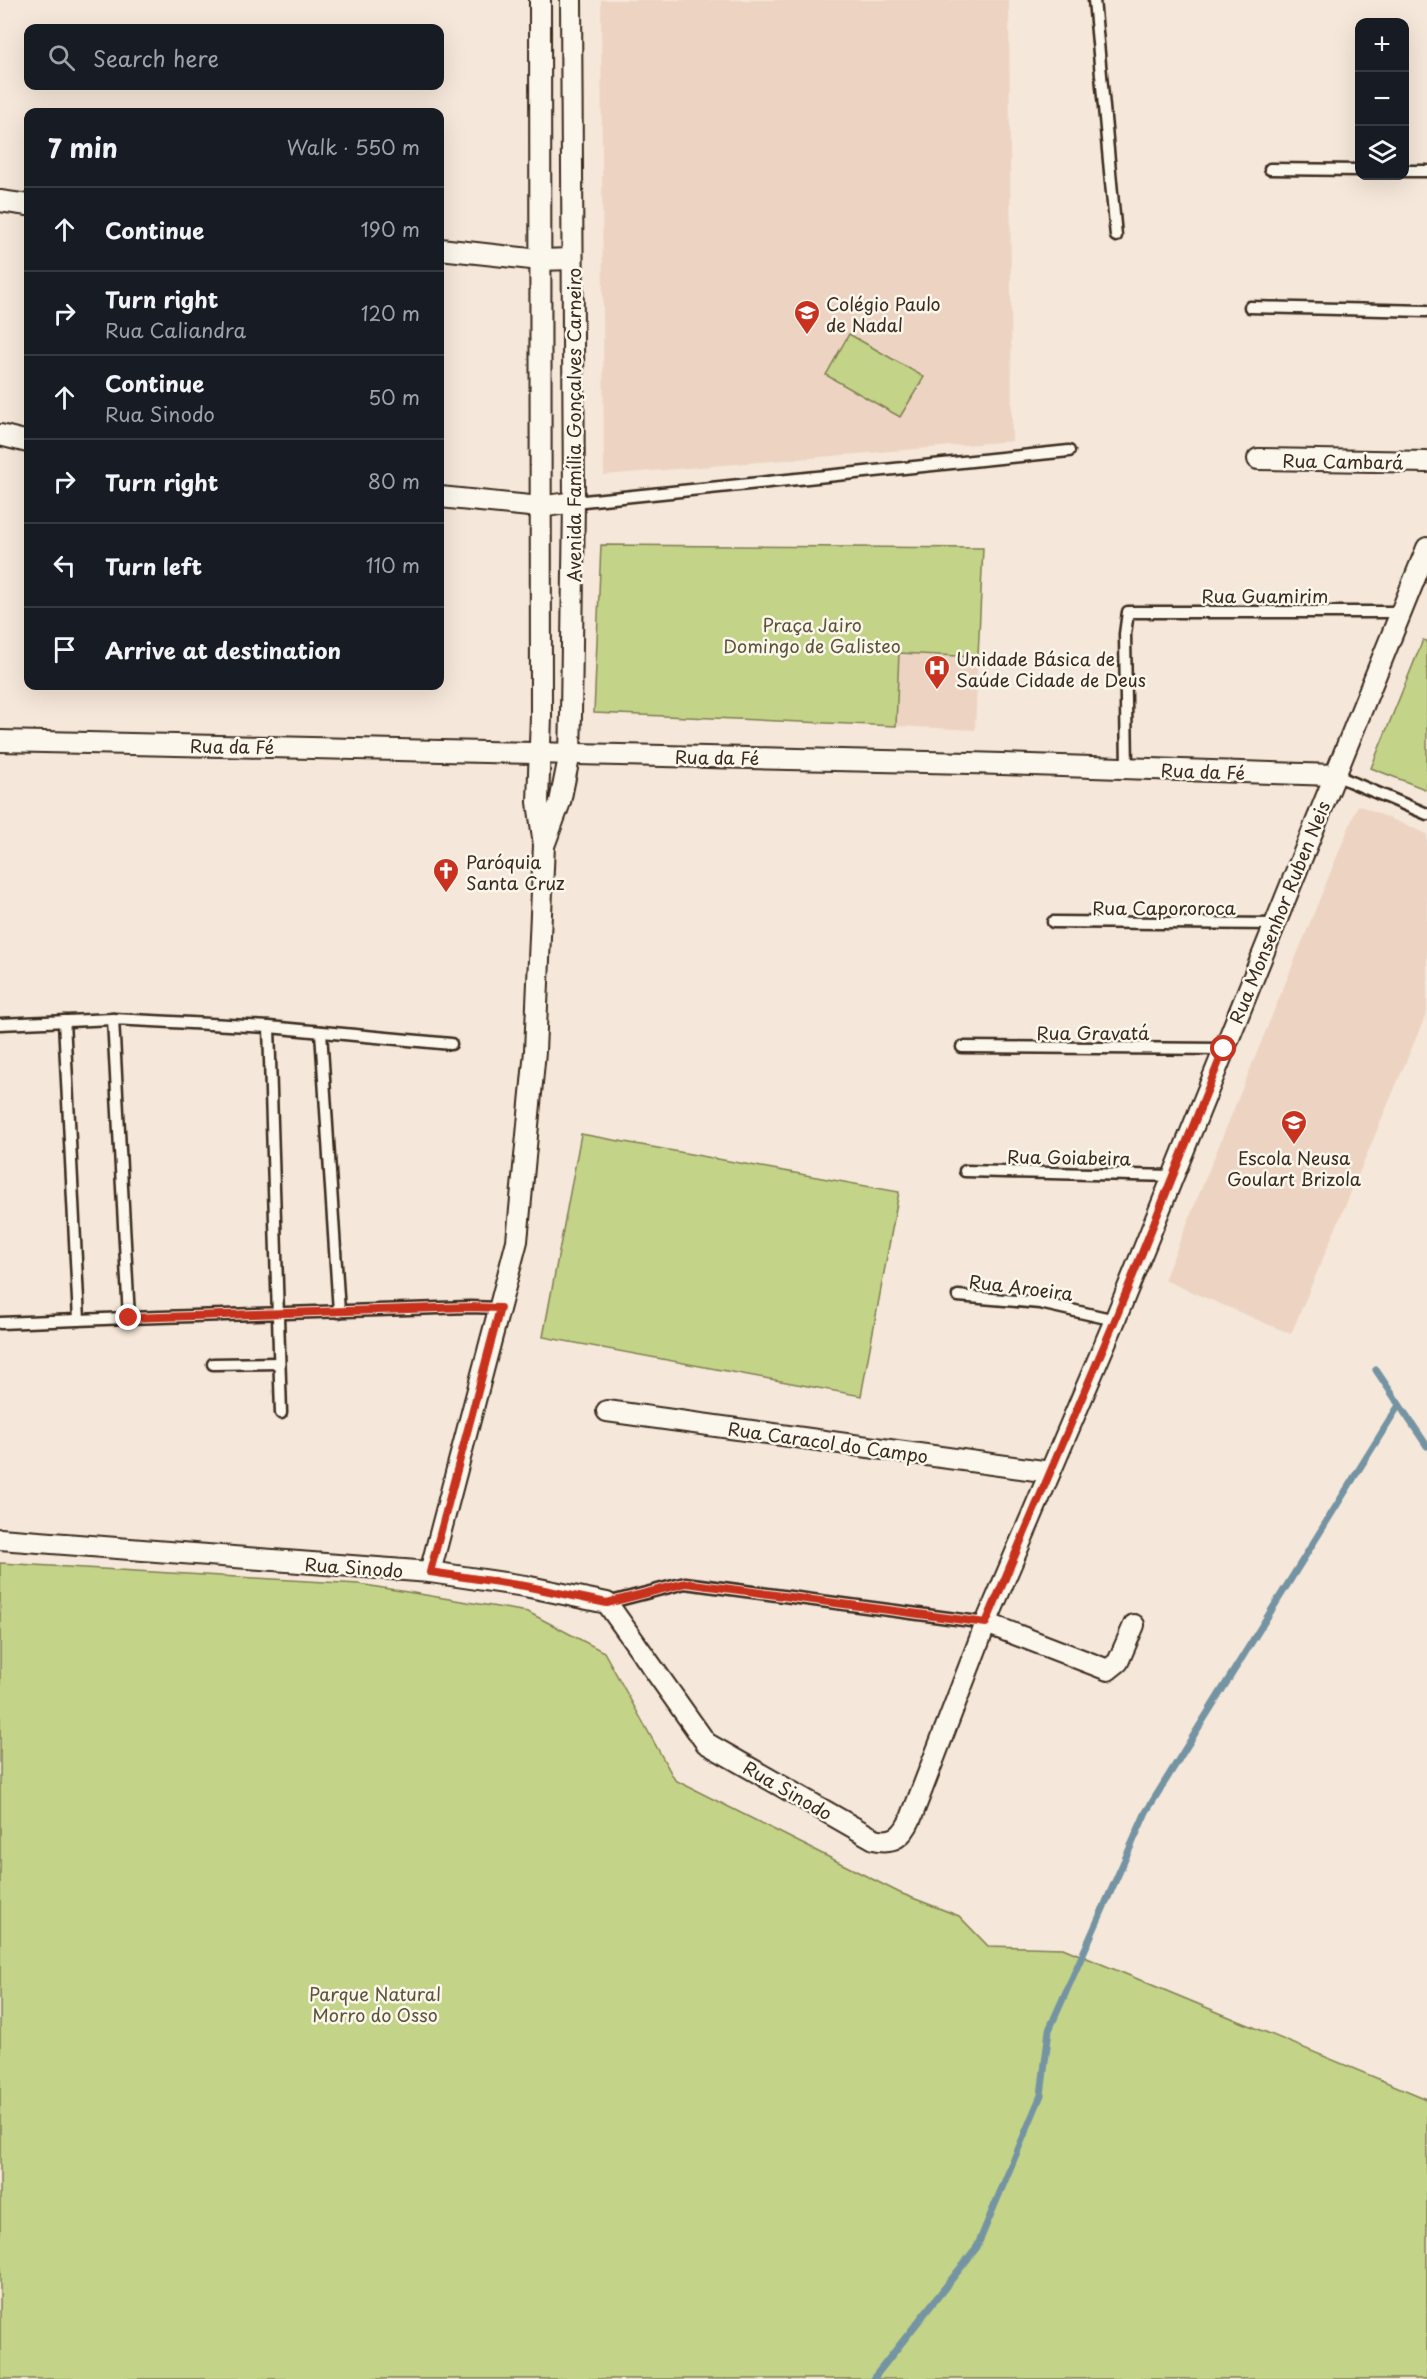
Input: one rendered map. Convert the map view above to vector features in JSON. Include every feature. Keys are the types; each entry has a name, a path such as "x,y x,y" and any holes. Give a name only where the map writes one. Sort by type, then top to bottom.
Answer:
{"street":[{"name":"Avenida Família Gonçalves Carneiro","path":"430,1572 517,1241 535,1051 544,845 538,802 541,716 540,0"},
{"name":"Avenida Família Gonçalves Carneiro","path":"544,845 560,802 570,753 574,502 571,0"},
{"path":"0,201 24,204"},
{"path":"444,249 540,260 573,259"},
{"path":"0,435 24,440"},
{"name":"Rua Cambará","path":"1258,459 1427,462"},
{"path":"444,497 540,507 574,502"},
{"name":"Rua Monsenhor Ruben Neis","path":"896,1839 905,1831 911,1818 986,1623 1115,1320 1427,548"},
{"name":"Rua da Fé","path":"0,741 570,753 1335,775"},
{"name":"Rua Caracol do Campo","path":"607,1411 1050,1472"},
{"name":"Rua Sinodo","path":"0,1539 430,1572 525,1586 607,1603 706,1743 874,1839 885,1842 896,1839"},
{"path":"986,1623 1108,1671 1118,1662 1134,1625"}],"lane":[{"path":"1094,0 1116,236"},
{"path":"1270,169 1355,170"},
{"path":"1409,171 1427,171"},
{"path":"1250,307 1427,311"},
{"path":"574,502 1069,451"},
{"name":"Rua Guamirim","path":"1127,769 1125,634 1128,612 1401,612"},
{"name":"Rua da Fé","path":"1335,775 1427,814"},
{"name":"Rua Capororoca","path":"1053,922 1275,924"},
{"path":"113,1018 129,1318"},
{"path":"0,1024 113,1018 268,1027 451,1044"},
{"path":"64,1021 79,1320"},
{"path":"268,1027 281,1413"},
{"path":"321,1032 339,1312"},
{"name":"Rua Gravatá","path":"962,1047 1224,1049"},
{"name":"Rua Goiabeira","path":"965,1171 1173,1176"},
{"name":"Rua Aroeira","path":"958,1296 1040,1303 1115,1320"},
{"path":"0,1323 500,1308"},
{"path":"213,1364 279,1363"},
{"path":"607,1603 686,1583 986,1623"}],"shaded area":[{"name":"Colégio Paulo de Nadal","path":"601,0 1009,0 1012,441 604,475"},
{"name":"Unidade Básica de Saúde Cidade de Deus","path":"899,653 978,657 975,730 896,726"},
{"name":"Escola Neusa Goulart Brizola","path":"1358,805 1427,834 1427,1012 1291,1334 1164,1280"}],"green space":[{"path":"849,334 924,377 900,417 826,375"},
{"name":"Praça Jairo Domingo de Galisteo","path":"601,545 983,548 978,657 899,653 896,726 594,713"},
{"path":"1423,640 1427,641 1427,790 1371,768"},
{"path":"581,1134 899,1192 861,1396 543,1337"},
{"name":"Parque Natural Morro do Osso","path":"0,1563 359,1584 528,1612 604,1652 675,1780 900,1893 959,1916 988,1946 1063,1948 1427,2099 1427,2379 0,2379"}],"waterway":[{"path":"1376,1370 1427,1446"},
{"path":"873,2379 977,2247 1041,2095 1049,2030 1146,1812 1399,1405"}],"place":[{"name":"Colégio Paulo de Nadal","path":"807,336"},
{"name":"Unidade Básica de Saúde Cidade de Deus","path":"937,691"},
{"name":"Paróquia Santa Cruz","path":"446,894"},
{"name":"Escola Neusa Goulart Brizola","path":"1294,1146"}],"route":[{"path":"129,1318 470,1307 500,1308 430,1572 525,1586 607,1603 686,1583 986,1623 1115,1320 1224,1049"}]}
